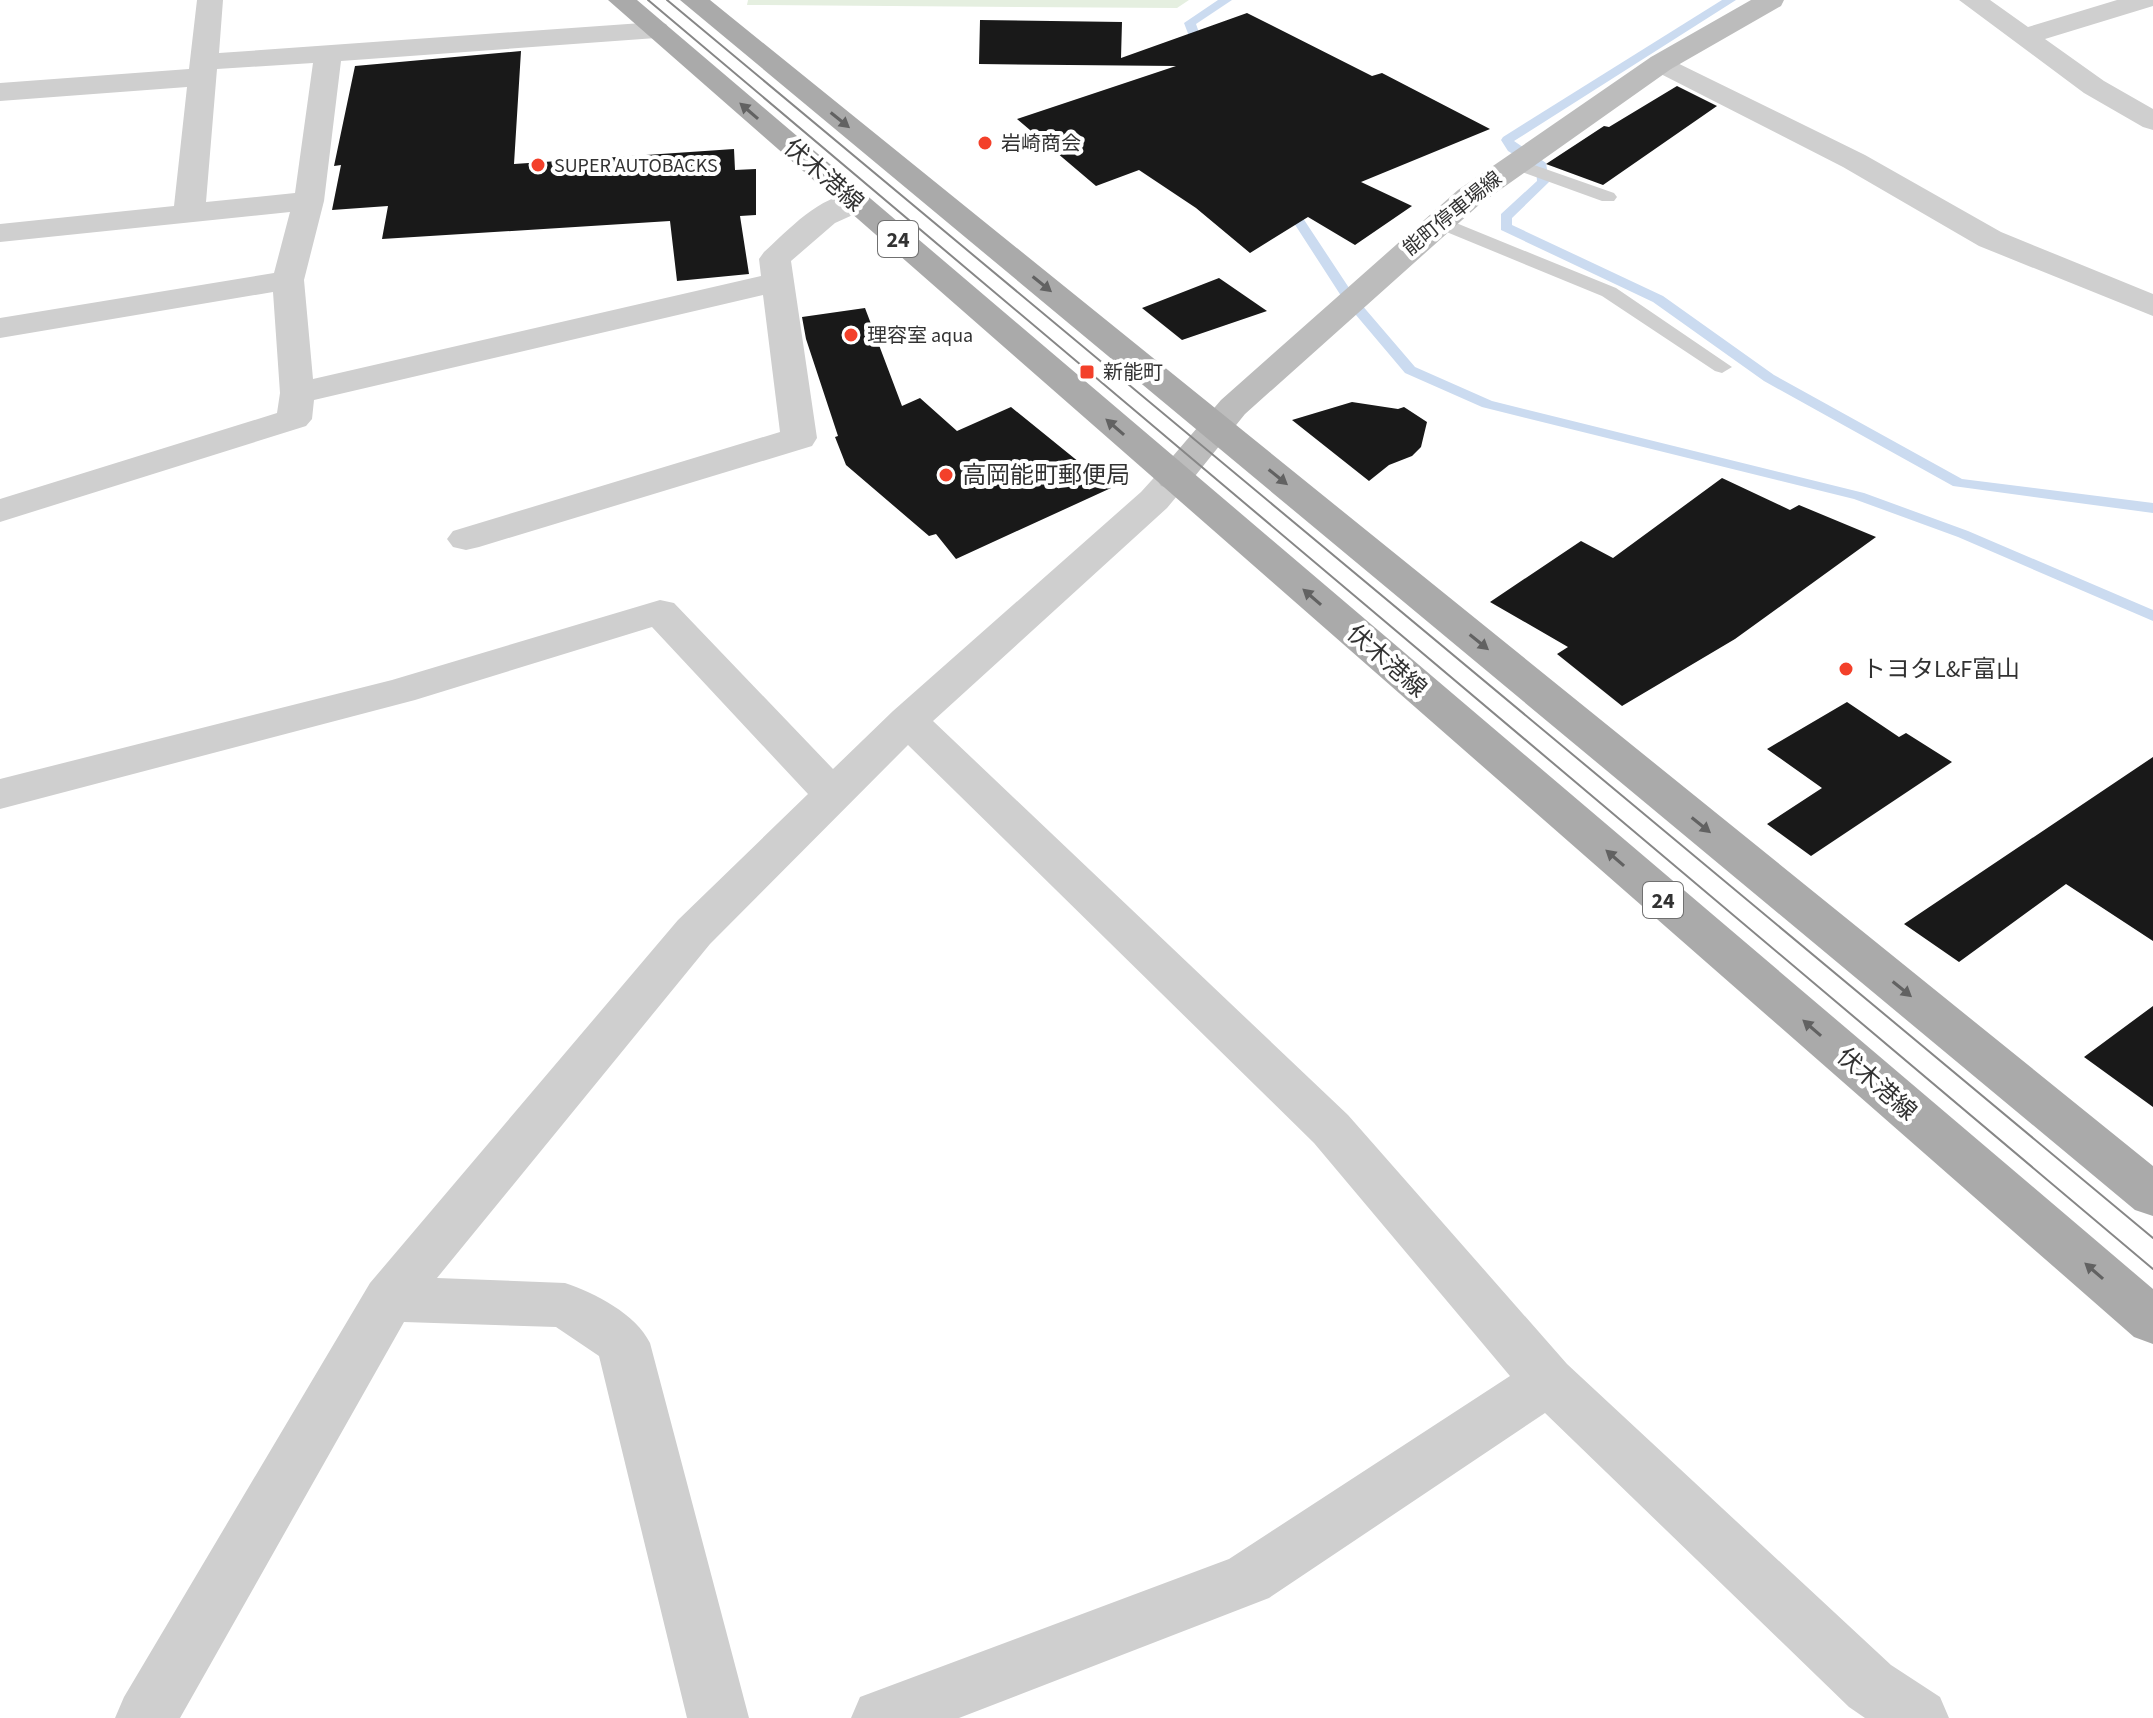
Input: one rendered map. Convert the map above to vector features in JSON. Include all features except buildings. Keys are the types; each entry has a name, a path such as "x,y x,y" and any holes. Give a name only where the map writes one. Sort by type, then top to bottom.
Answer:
{"main road":[{"name":"伏木港線","path":"621,0 2153,1321"},
{"name":"24","path":"693,0 2153,1195"},
{"name":"能町停車場線","path":"1174,478 1233,407 1439,222 1514,163 1661,63 1771,0"}],"street":[{"path":"189,213 210,0"},
{"path":"1972,0 2094,87 2153,121"},
{"path":"2024,37 2145,0"},
{"path":"0,92 328,55 656,30"},
{"path":"0,511 294,419 297,393 288,280 309,201 328,55"},
{"path":"1661,63 1854,161 1990,239 2153,306"},
{"path":"0,233 309,201"},
{"path":"466,539 799,438 775,259 824,216 855,202"},
{"path":"0,328 288,280"},
{"path":"297,393 777,282"},
{"path":"146,1718 389,1299 694,932 908,721 1154,500 1174,478"},
{"path":"0,794 401,691 660,612 833,795"},
{"path":"908,721 1331,1129 1548,1381 1870,1686 1918,1718"},
{"path":"389,1299 565,1305 623,1343 718,1718"},
{"path":"882,1718 1248,1579 1548,1381"}],"lane":[{"path":"1514,163 1608,197"},
{"path":"1439,222 1609,292 1722,367"}],"green space":[{"path":"748,0 1189,0 1177,8 747,5"}],"waterway":[{"path":"1201,55 1190,23 1226,0"},
{"path":"1730,0 1507,140 1512,148 1542,166 1543,182 1506,217 1506,227 1658,299 1769,378 1958,483 2153,508"},
{"path":"1287,203 1350,299 1410,370 1487,404 1859,496 1963,534 2153,616"}],"tram line":[{"path":"648,0 2153,1269"},
{"path":"667,0 2153,1238"}],"place":[{"name":"岩崎商会","path":"985,143"},
{"name":"SUPER AUTOBACKS","path":"538,165"},
{"name":"理容室 aqua","path":"851,335"},
{"name":"新能町","path":"1087,372"},
{"name":"高岡能町郵便局","path":"946,475"},
{"name":"トヨタL&F富山","path":"1846,669"}]}
